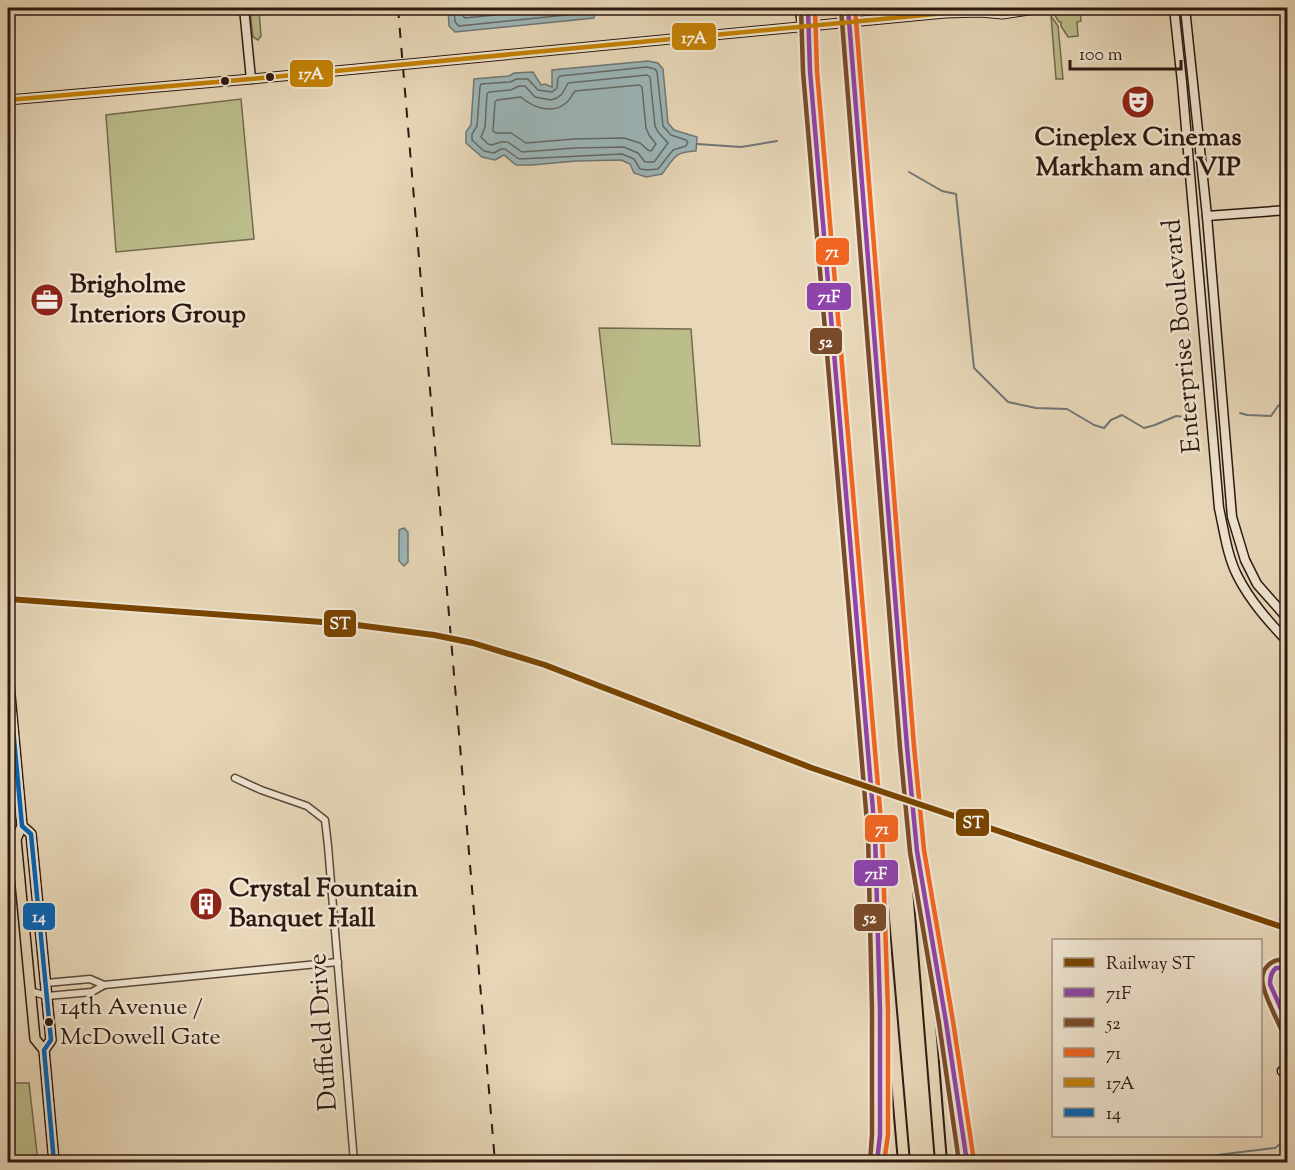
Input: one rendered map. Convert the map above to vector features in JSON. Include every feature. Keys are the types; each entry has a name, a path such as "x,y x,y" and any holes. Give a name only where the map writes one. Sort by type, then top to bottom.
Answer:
{"highway":[{"path":"801,8 810,71"},
{"path":"808,8 810,71 904,1162"},
{"path":"848,8 941,1162"},
{"path":"853,69 854,8"},
{"path":"875,834 880,1022 878,1162"},
{"path":"917,852 967,1162"}],"main road":[{"path":"244,8 251,79"},
{"path":"981,12 991,8"},
{"path":"8,100 945,13 1002,14 1042,8"},
{"name":"Enterprise Boulevard","path":"1174,8 1219,508 1226,541 1237,574 1261,613 1287,642"},
{"name":"Enterprise Boulevard","path":"1185,8 1207,216 1232,517 1245,560 1257,584 1287,619"},
{"path":"1207,216 1287,210"},
{"path":"8,673 22,826 16,839 30,991 35,1039 44,1050 54,1162"},
{"path":"22,826 31,834 46,983 51,1040 44,1050"}],"street":[{"path":"1194,217 1207,216"},
{"name":"Duffield Drive","path":"235,778 307,806 325,820 354,1162"},
{"path":"46,983 90,980 104,984 338,962"},
{"path":"30,991 47,996 92,992 104,984"}],"green space":[{"path":"252,8 259,10 261,36 258,40 253,37 250,11"},
{"path":"1080,8 1081,21 1077,22 1078,36 1068,37 1061,22 1054,14"},
{"path":"1051,16 1058,26 1063,79 1056,79"},
{"path":"241,99 254,239 116,252 106,115"},
{"path":"599,328 691,329 700,446 612,444"},
{"path":"8,1083 29,1083 38,1162 8,1162"}],"water":[{"path":"448,8 595,8 594,18 455,32 449,26"},
{"path":"648,61 658,63 663,69 668,123 674,130 697,137 696,151 676,156 662,174 646,177 634,173 630,164 621,160 516,165 504,155 495,160 482,157 466,143 466,132 471,125 474,79 533,72 541,85 552,87 552,70"},
{"path":"404,528 408,532 408,562 404,566 399,561 399,530"}],"waterway":[{"path":"697,144 741,147 777,141"},
{"path":"909,172 942,191 956,194 974,368 1008,402 1036,408 1067,409 1094,425 1104,428 1111,420 1122,415 1144,428 1176,416 1194,418"},
{"path":"1240,413 1271,416 1278,406 1288,399"},
{"path":"1122,1162 1193,1158 1275,1148 1288,1138"}],"railway":[{"path":"398,8 495,1162"}],"rail line":[{"name":"ST","path":"8,599 349,624 434,635 473,643 545,665 812,768 1288,929"}],"transit line":[{"name":"52","path":"801,8 803,72 868,834 872,1010 870,1161"},
{"name":"71F","path":"808,8 810,71 875,834 880,1010 880,1135 877,1162"},
{"name":"71","path":"815,8 817,71 882,833 888,1010 888,1135 884,1162"},
{"name":"71F","path":"848,8 917,851 967,1162"},
{"name":"71","path":"855,8 924,850 974,1161"},
{"name":"17A","path":"8,100 945,13 1002,14 1042,8"},
{"name":"52","path":"841,9 910,852 939,1023 959,1162"},
{"name":"14","path":"8,673 22,826 31,834 51,1040 44,1050 54,1162"},
{"name":"52","path":"1281,1029 1266,995 1262,979 1265,969 1272,962 1288,960"},
{"name":"71F","path":"1288,968 1276,968 1271,975 1270,984 1288,1025"}],"place":[{"name":"Cineplex Cinemas Markham and VIP","path":"1138,102"},
{"name":"Brigholme Interiors Group","path":"47,300"},
{"name":"Crystal Fountain Banquet Hall","path":"206,904"},
{"name":"14th Avenue / McDowell Gate","path":"49,1022"}]}
